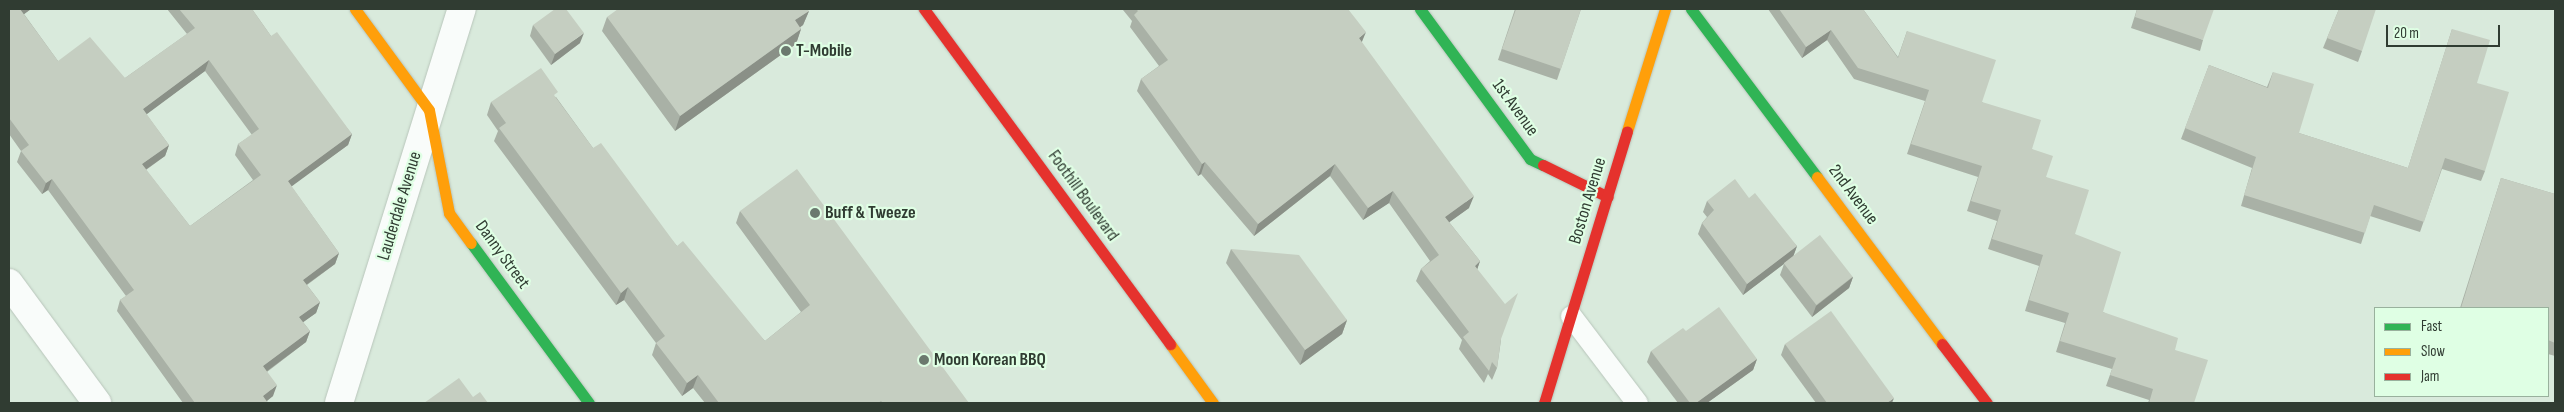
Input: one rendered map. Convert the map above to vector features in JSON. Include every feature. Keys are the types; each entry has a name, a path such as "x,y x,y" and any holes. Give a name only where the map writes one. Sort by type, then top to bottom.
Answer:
{"street":[{"path":"355,9 429,110"},
{"name":"Lauderdale Avenue","path":"339,403 462,9"},
{"name":"Foothill Boulevard","path":"924,9 1213,403"},
{"name":"1st Avenue","path":"1420,9 1530,159 1608,197"},
{"name":"Boston Avenue","path":"1544,403 1665,9"},
{"name":"2nd Avenue","path":"1691,9 1988,403"},
{"name":"Danny Street","path":"429,110 449,213 589,403"},
{"path":"9,284 97,403"}],"lane":[{"path":"1571,316 1637,403"}],"building":[{"path":"9,9 20,9 58,61 90,37 125,78 195,28 179,9 252,9 271,36 277,32 352,134 288,181 339,253 303,280 320,302 299,317 310,331 263,366 277,385 263,396 268,403 195,403 120,300 134,290 52,179 46,183 21,151 29,145 9,118","holes":["209,60 259,129 238,144 261,175 190,226 142,164 169,145 143,109"]},
{"path":"555,9 566,9 584,33 555,54 533,25"},
{"path":"618,9 807,9 809,11 795,20 801,29 680,116 607,17"},
{"path":"1136,9 1348,9 1366,32 1359,38 1474,196 1445,217 1480,261 1475,266 1505,304 1518,293 1501,339 1497,368 1492,362 1489,371 1463,337 1469,332 1421,269 1439,255 1393,191 1368,208 1335,164 1258,224 1205,162 1202,164 1141,79 1168,60 1134,15 1138,11"},
{"path":"1516,9 1581,9 1561,69 1502,49"},
{"path":"1779,9 1863,9 1898,58 1907,31 1996,60 1982,102 2041,120 2032,149 2053,156 2046,177 2089,190 2075,234 2121,252 2103,312 2178,338 2175,350 2208,360 2194,403 2149,403 2153,389 2110,375 2116,358 2060,341 2069,313 2029,300 2043,255 1992,239 2001,210 1971,201 1982,166 1911,144 1929,90 1858,68 1831,30 1806,47"},
{"path":"2137,9 2214,9 2203,40 2135,17"},
{"path":"2339,9 2376,9 2362,51 2327,38"},
{"path":"2452,29 2490,40 2477,83 2509,92 2485,171 2445,158 2424,222 2374,205 2365,233 2244,195 2256,157 2185,128 2209,65 2268,88 2273,72 2314,84 2299,133 2408,168"},
{"path":"541,68 558,92 554,95 593,148 601,143 677,246 683,241 765,341 810,305 740,211 797,169 969,403 883,403 881,401 878,403 719,403 698,375 687,383 656,343 665,336 628,287 621,293 499,128 506,123 491,102"},
{"path":"2501,178 2555,194 2555,343 2549,340 2549,307 2461,307"},
{"path":"1735,179 1749,198 1755,193 1797,246 1747,284 1702,223 1714,210 1707,201"},
{"path":"1820,235 1853,277 1816,305 1784,263"},
{"path":"1231,249 1299,255 1347,320 1305,350"},
{"path":"1719,307 1757,359 1696,403 1690,403 1651,351 1683,328 1686,331"},
{"path":"1831,311 1894,398 1887,403 1827,403 1785,344"},
{"path":"459,378 473,397 480,392 488,403 424,403"}],"traffic: fast":[{"path":"1420,9 1530,159 1543,165"},
{"path":"1691,9 1817,177"},
{"path":"471,243 589,403"}],"traffic: slow":[{"path":"355,9 429,110 449,213 471,243"},
{"path":"1627,131 1665,9"},
{"path":"1817,177 1942,344"},
{"path":"1170,344 1213,403"}],"traffic: jam":[{"path":"924,9 1170,344"},
{"path":"1544,403 1627,131"},
{"path":"1543,165 1608,197"},
{"path":"1942,344 1987,403"}],"place":[{"name":"T-Mobile","path":"786,51"},
{"name":"Buff & Tweeze","path":"815,213"},
{"name":"Moon Korean BBQ","path":"924,360"}]}
